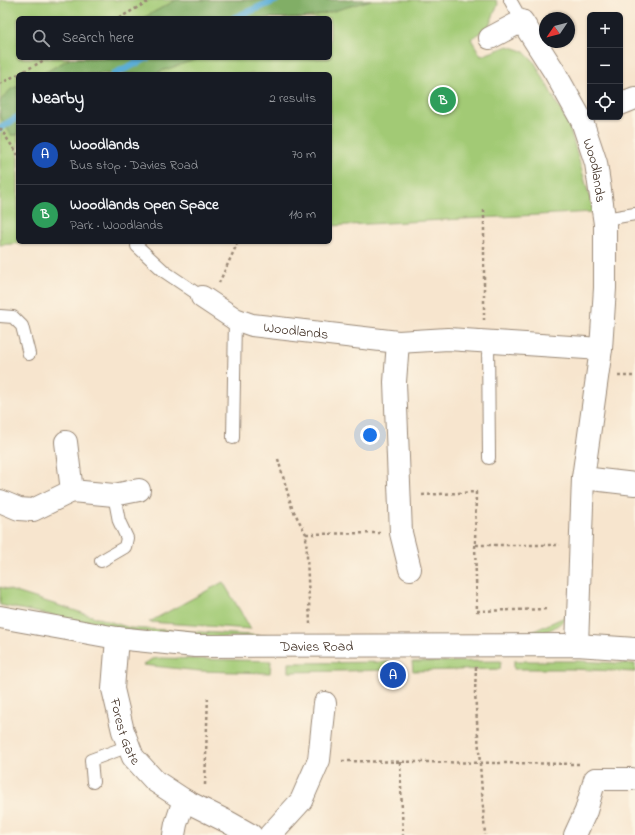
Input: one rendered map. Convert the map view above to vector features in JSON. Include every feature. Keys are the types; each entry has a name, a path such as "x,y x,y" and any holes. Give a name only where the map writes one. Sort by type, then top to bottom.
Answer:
{"street":[{"path":"490,38 522,21"},
{"name":"Woodlands","path":"522,21 586,119 596,163 605,219 605,288 601,349 583,478 577,646"},
{"path":"623,103 635,98"},
{"name":"Woodlands","path":"205,299 235,319 252,325 398,342 448,339 601,349"},
{"path":"398,342 395,382 401,533 410,569"},
{"path":"66,442 72,490"},
{"path":"583,478 635,484"},
{"path":"0,501 19,509 33,510 72,490 114,496 138,490"},
{"name":"Davies Road","path":"0,617 117,638 195,646 577,646 635,649"},
{"name":"Forest Gate","path":"117,638 112,689 123,731 133,757 155,781 184,800 250,835"},
{"path":"270,835 301,801 319,760 325,703"},
{"path":"575,835 586,811 595,779 632,779"},
{"path":"174,835 184,800"}],"lane":[{"path":"510,0 522,21"},
{"path":"605,219 635,214"},
{"path":"137,246 165,272 205,299"},
{"path":"0,316 13,317 22,326 29,354"},
{"path":"234,438 235,319"},
{"path":"486,341 489,458"},
{"path":"101,561 125,548 127,538 119,521 114,496"},
{"path":"93,782 90,760 129,746"}],"path":[{"path":"123,16 151,0"},
{"path":"22,72 44,60"},
{"path":"0,84 16,75"},
{"path":"0,128 16,152"},
{"path":"484,210 486,341"},
{"path":"205,299 237,244"},
{"path":"278,459 292,508 306,534 311,646"},
{"path":"400,496 476,492 477,611 548,609"},
{"path":"306,534 401,533"},
{"path":"476,545 580,545"},
{"path":"476,646 475,693 485,835"},
{"path":"204,810 208,695"},
{"path":"319,760 481,764 583,764"},
{"path":"400,762 403,835"}],"green space":[{"path":"0,0 496,0 498,4 489,26 471,39 481,56 508,46 523,51 535,63 569,126 594,212 332,226 332,72 16,72 16,244 0,245"},
{"path":"176,0 371,0 313,16 147,16"},
{"path":"67,60 194,60 159,72 46,72"},
{"path":"16,87 16,135 11,135 0,116 0,101 11,89"},
{"path":"223,582 251,629 149,622"},
{"path":"0,587 130,628 267,636 210,638 130,631 0,605"},
{"path":"569,615 549,630 538,634 525,635"},
{"path":"152,659 271,661 270,673 200,671 143,665"},
{"path":"501,661 500,669 413,671 412,662"},
{"path":"514,661 579,661 635,664 635,672 572,669 514,669"},
{"path":"395,662 395,670 289,672 289,663"}],"waterway":[{"path":"239,16 276,0"},
{"path":"118,72 143,60"},
{"path":"0,128 16,118"}],"place":[{"name":"Woodlands Open Space","path":"443,100"},
{"name":"Woodlands","path":"393,675"}]}
